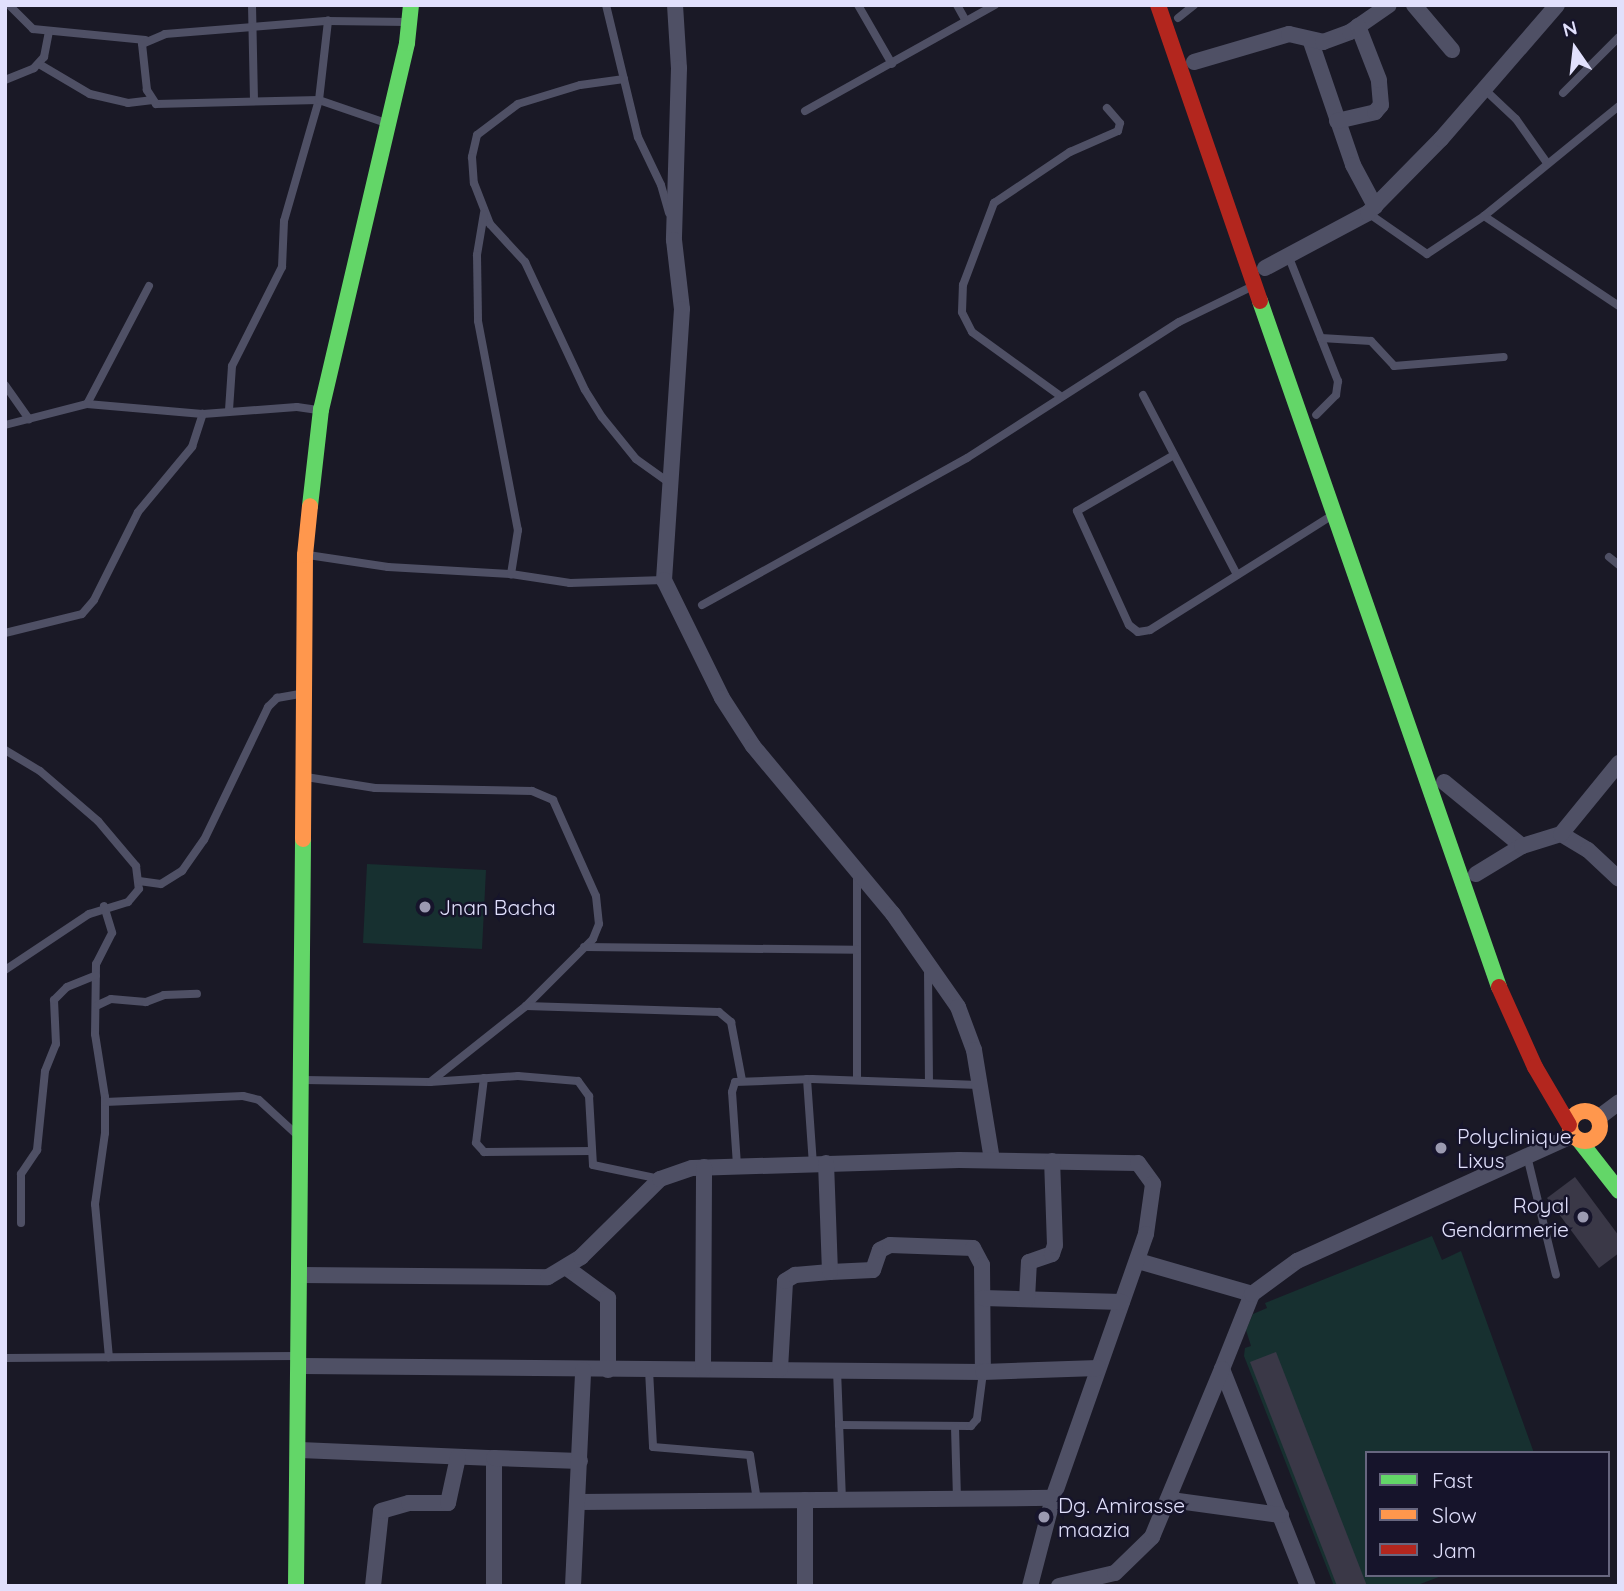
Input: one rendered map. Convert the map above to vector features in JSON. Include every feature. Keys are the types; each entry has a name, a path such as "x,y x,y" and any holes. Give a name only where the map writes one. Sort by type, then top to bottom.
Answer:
{"main road":[{"path":"1158,5 1493,974 1530,1057 1573,1134 1619,1191"},
{"path":"1176,12 1476,874 1520,997 1549,1055"},
{"path":"296,1586 302,1361 300,1138 307,693 305,555 320,410 411,14"},
{"path":"1572,1092 1594,1118 1611,1147"},
{"path":"1573,1134 1574,1115 1594,1118"},
{"path":"1573,1134 1596,1137 1594,1118"}],"street":[{"path":"676,5 679,68 674,240 682,309 664,580 722,698 753,746 856,868 958,1007 968,1030 992,1160"},
{"path":"1194,62 1289,34 1311,42 1323,42 1358,26 1389,5"},
{"path":"1414,5 1452,50"},
{"path":"1265,268 1372,210 1441,139 1482,87 1557,5"},
{"path":"1337,121 1375,112 1381,105 1379,80 1358,26"},
{"path":"1311,42 1337,121 1372,210"},
{"path":"1476,874 1522,846 1561,834 1619,763"},
{"path":"1444,782 1522,846"},
{"path":"1561,834 1588,850 1619,879"},
{"path":"1594,1118 1619,1102"},
{"path":"1059,1586 1115,1573 1128,1564 1152,1536 1171,1500 1252,1294 1297,1261 1573,1134"},
{"path":"300,1275 534,1278 567,1268 660,1178 671,1172 704,1167 992,1160 1127,1161 1147,1169 1153,1184 1153,1206 1138,1261 1053,1498 1030,1586"},
{"path":"1027,1299 1029,1262 1052,1254 1055,1245 1052,1161"},
{"path":"819,1164 830,1272"},
{"path":"703,1369 704,1167"},
{"path":"780,1369 785,1281 795,1275 873,1270 880,1250 890,1245 967,1246 981,1259 983,1372"},
{"path":"1138,1261 1252,1294"},
{"path":"567,1268 608,1297 608,1370"},
{"path":"982,1298 1122,1302"},
{"path":"302,1361 583,1370 837,1369 983,1372 1098,1368"},
{"path":"1222,1368 1308,1586"},
{"path":"573,1586 579,1502 583,1370"},
{"path":"300,1450 580,1461"},
{"path":"373,1586 381,1511 409,1503 448,1503 458,1457"},
{"path":"494,1458 494,1586"},
{"path":"579,1502 1053,1498"},
{"path":"805,1500 805,1586"},
{"path":"1171,1500 1281,1515"}],"lane":[{"path":"9,5 25,26 50,32 145,40 250,27 411,14"},
{"path":"252,5 250,27 254,100"},
{"path":"606,5 638,137 661,185 674,240"},
{"path":"858,5 892,64"},
{"path":"957,5 966,21"},
{"path":"805,111 995,5"},
{"path":"1176,12 1194,5"},
{"path":"229,410 236,354 282,267 284,222 319,100 328,21"},
{"path":"5,80 39,64 50,32"},
{"path":"1563,93 1619,37"},
{"path":"145,40 140,54 151,100"},
{"path":"39,64 90,94 128,103 151,100 167,104 319,100 386,123"},
{"path":"511,574 518,530 478,321 477,255 484,213 472,157 481,130 518,104 580,85 624,79"},
{"path":"1482,87 1516,119 1547,163"},
{"path":"1372,210 1427,254 1484,216 1619,106"},
{"path":"1059,396 972,332 962,312 963,285 994,203 1061,157 1118,131 1120,123 1107,108"},
{"path":"484,213 525,262 602,417 636,459 670,484"},
{"path":"1484,216 1619,306"},
{"path":"1288,255 1338,381 1336,395 1316,415"},
{"path":"87,404 149,286"},
{"path":"702,605 967,458 1059,396 1179,322 1255,286"},
{"path":"1321,338 1371,341 1394,366 1504,357"},
{"path":"5,385 29,419"},
{"path":"1143,395 1237,575"},
{"path":"5,425 87,404 203,414 297,407 320,410"},
{"path":"5,633 82,614 94,600 138,512 192,447 203,414"},
{"path":"1174,455 1077,511 1129,625 1138,632 1150,630 1334,515"},
{"path":"305,555 388,568 511,574 588,584 664,580"},
{"path":"1609,557 1619,565"},
{"path":"139,881 162,884 182,871 204,840 271,702 307,693"},
{"path":"5,750 40,771 98,821 136,866 139,881 139,889 128,902 104,906 49,938 5,970"},
{"path":"305,777 374,788 532,791 552,800 600,909 598,930 584,947 526,1006 430,1082"},
{"path":"856,868 857,1080"},
{"path":"104,906 112,933 96,964 96,1053 105,1102 95,1204 109,1357"},
{"path":"584,947 857,950"},
{"path":"928,964 929,1083"},
{"path":"22,1223 21,1174 37,1150 45,1071 56,1044 54,1000 60,992 96,975"},
{"path":"98,1005 111,999 146,1002 164,995 198,994"},
{"path":"526,1006 719,1012 731,1022 742,1080"},
{"path":"301,1080 430,1082 518,1076 583,1083 592,1110 592,1151 596,1168 660,1178"},
{"path":"484,1078 476,1143 484,1152 592,1151"},
{"path":"807,1079 819,1164"},
{"path":"737,1166 732,1092 733,1084 742,1080 857,1080 979,1085"},
{"path":"105,1102 243,1096 259,1100 300,1138"},
{"path":"1527,1156 1556,1275"},
{"path":"5,1358 302,1361"},
{"path":"837,1369 842,1500"},
{"path":"649,1370 653,1447 750,1455 757,1500"},
{"path":"839,1424 971,1426 977,1419 983,1372"},
{"path":"955,1427 957,1499"}],"green space":[{"name":"Jnan Bacha","path":"367,864 486,870 482,949 363,943"},
{"path":"1432,1236 1442,1260 1461,1251 1533,1451 1365,1451 1365,1577 1439,1577 1415,1586 1334,1586 1244,1356 1245,1348 1251,1346 1246,1330 1253,1314 1267,1308 1265,1303"}],"building":[{"name":"Royal Gendarmerie","path":"1575,1177 1619,1236 1619,1253 1599,1268 1547,1198"},
{"path":"1276,1352 1367,1586 1337,1586 1250,1362"}],"traffic: fast":[{"path":"310,506 321,410 407,43 411,5"},
{"path":"1260,301 1499,987"},
{"path":"296,1586 303,839"},
{"path":"1579,1140 1619,1191"}],"traffic: slow":[{"path":"303,839 305,555 310,506"},
{"path":"1585,1111 1596,1115 1600,1126 1596,1137 1585,1141 1574,1137 1570,1126 1574,1115 1585,1111"}],"traffic: jam":[{"path":"1158,5 1260,301"},
{"path":"1499,987 1535,1067 1569,1125"}],"place":[{"name":"Jnan Bacha","path":"425,907"},
{"name":"Polyclinique Lixus","path":"1441,1148"},
{"name":"Royal Gendarmerie","path":"1583,1217"},
{"name":"Dg. Amirasse maazia","path":"1044,1517"}]}
